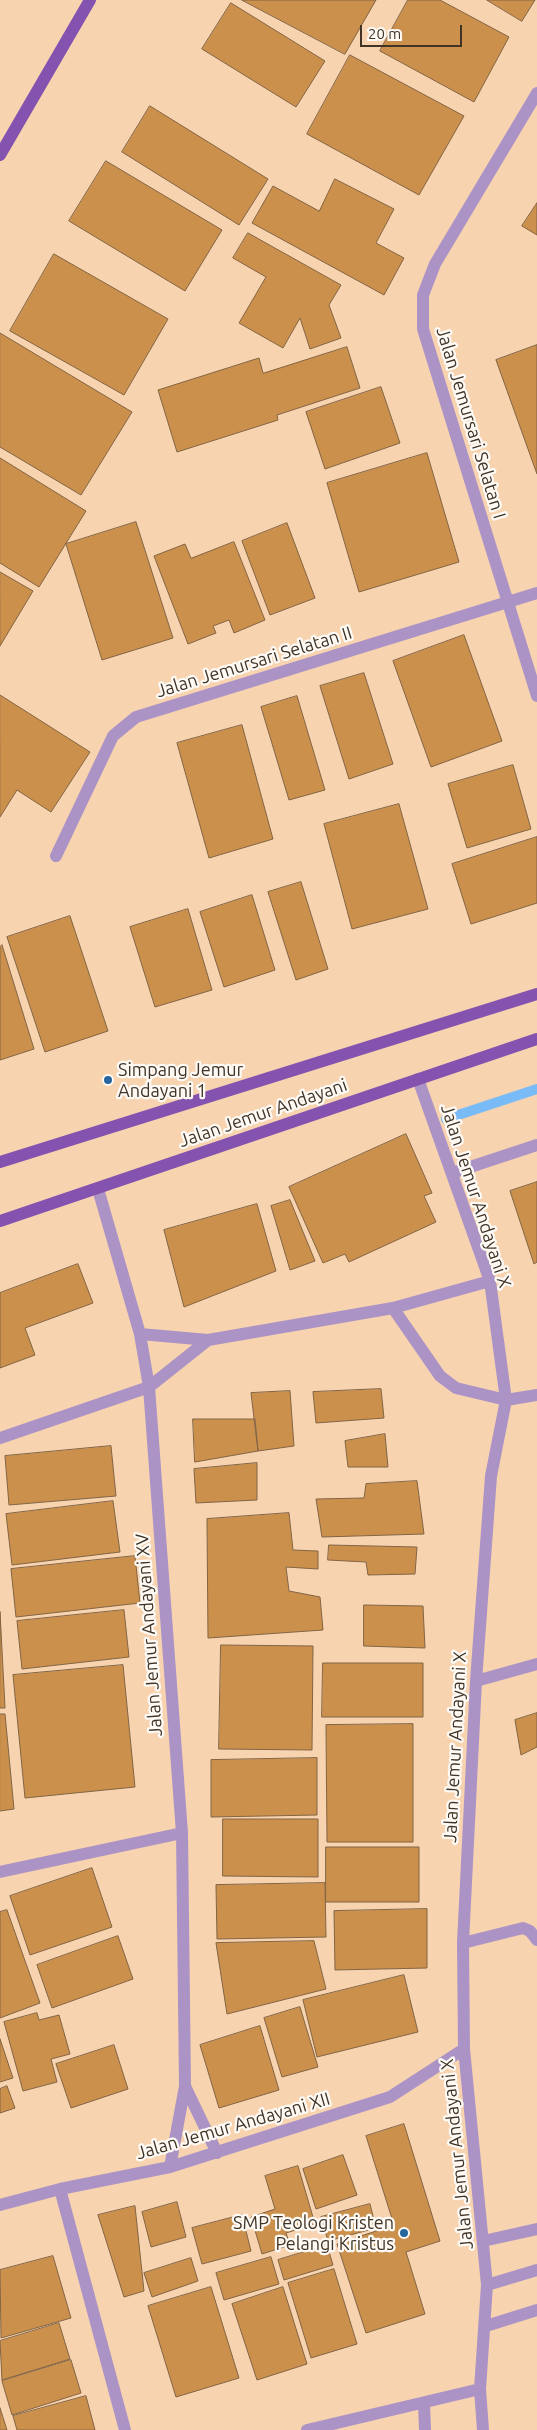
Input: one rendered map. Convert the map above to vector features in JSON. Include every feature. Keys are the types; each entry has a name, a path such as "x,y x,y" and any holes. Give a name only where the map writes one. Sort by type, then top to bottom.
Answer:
{"main road":[{"path":"0,155 90,0"},
{"name":"Jalan Jemur Andayani","path":"0,1162 537,994"},
{"name":"Jalan Jemur Andayani","path":"0,1221 537,1039"}],"street":[{"name":"Jalan Jemursari Selatan I","path":"537,93 435,264 422,294 423,329 537,696"},
{"name":"Jalan Jemursari Selatan II","path":"56,856 113,736 136,717 537,593"},
{"name":"Jalan Jemur Andayani X","path":"418,1079 490,1281 506,1400 491,1476 476,1681 463,1943 464,2049 487,2285 486,2326 480,2389 483,2430"},
{"path":"452,1173 537,1145"},
{"name":"Jalan Jemur Andayani XV","path":"98,1188 140,1334 149,1388 182,1833 185,2086 170,2167"},
{"path":"140,1334 208,1340 393,1308 490,1281"},
{"path":"393,1308 440,1376 456,1388 506,1400 537,1395"},
{"path":"0,1438 149,1388 208,1340"},
{"path":"476,1681 537,1664"},
{"path":"0,1872 182,1833"},
{"path":"463,1943 523,1928 530,1931 537,1940"},
{"name":"Jalan Jemur Andayani XII","path":"0,2205 60,2189 170,2167 390,2097 464,2049"},
{"name":"Jalan Jemur Andayani XV","path":"185,2086 217,2153"},
{"path":"60,2189 125,2430"},
{"path":"483,2241 537,2229"},
{"path":"487,2285 537,2270"},
{"path":"486,2326 537,2310"},
{"path":"307,2430 480,2389"},
{"path":"424,2403 424,2430"}],"building":[{"path":"242,0 376,0 345,54"},
{"path":"408,0 440,0 509,37 474,102 380,51"},
{"path":"487,0 535,0 522,21"},
{"path":"231,3 325,61 296,107 202,49"},
{"path":"350,55 464,116 419,195 307,134"},
{"path":"150,106 268,179 239,225 122,152"},
{"path":"106,161 222,230 185,291 69,221"},
{"path":"335,179 394,209 376,243 404,258 384,295 252,223 273,186 319,211"},
{"path":"537,203 537,235 522,226"},
{"path":"248,233 341,285 329,305 341,338 310,349 300,318 283,348 239,323 266,277 233,258"},
{"path":"54,254 168,319 124,395 10,331"},
{"path":"0,333 132,412 81,495 0,447"},
{"path":"537,345 537,474 496,360"},
{"path":"347,347 360,388 277,415 278,420 177,452 158,390 259,358 263,373"},
{"path":"381,387 400,443 325,469 306,412"},
{"path":"427,453 459,562 359,592 327,483"},
{"path":"0,458 86,511 39,587 0,563"},
{"path":"136,522 173,638 102,660 66,544"},
{"path":"287,523 315,598 270,615 242,541"},
{"path":"234,542 265,620 234,633 229,620 213,626 216,633 188,644 154,556 185,544 191,558"},
{"path":"0,572 33,591 0,646"},
{"path":"464,635 502,741 431,767 393,661"},
{"path":"364,673 393,764 349,779 320,686"},
{"path":"0,695 90,752 51,812 17,790 0,817"},
{"path":"297,696 325,790 289,800 261,707"},
{"path":"242,725 273,839 209,858 177,743"},
{"path":"513,765 531,829 467,848 448,784"},
{"path":"399,804 428,909 352,929 324,824"},
{"path":"537,837 537,903 471,924 452,864"},
{"path":"301,882 328,969 296,980 268,892"},
{"path":"252,895 275,970 224,987 200,912"},
{"path":"188,909 212,990 155,1007 130,927"},
{"path":"70,916 108,1031 45,1052 7,937"},
{"path":"2,945 34,1049 0,1060 0,947"},
{"path":"406,1134 432,1193 424,1196 436,1222 349,1262 345,1254 323,1263 289,1187"},
{"path":"537,1182 537,1262 534,1264 510,1191"},
{"path":"290,1200 315,1261 290,1270 271,1206"},
{"path":"257,1204 276,1271 184,1307 164,1230"},
{"path":"78,1264 93,1303 25,1328 35,1355 0,1368 0,1293"},
{"path":"381,1389 384,1418 316,1423 313,1392"},
{"path":"290,1391 294,1446 258,1451 251,1393"},
{"path":"193,1419 255,1419 258,1451 195,1462"},
{"path":"385,1434 388,1467 348,1467 345,1441"},
{"path":"111,1446 116,1496 9,1505 5,1456"},
{"path":"257,1463 257,1500 196,1503 194,1469"},
{"path":"417,1481 424,1534 322,1537 316,1499 364,1498 366,1484"},
{"path":"113,1501 120,1552 12,1565 6,1514"},
{"path":"289,1513 293,1550 318,1551 318,1569 286,1567 289,1591 320,1597 323,1630 208,1638 207,1519"},
{"path":"329,1545 417,1547 415,1574 368,1575 366,1562 328,1560"},
{"path":"135,1556 140,1603 16,1617 11,1569"},
{"path":"364,1605 423,1606 425,1648 364,1646"},
{"path":"124,1610 129,1657 22,1669 17,1621"},
{"path":"0,1612 5,1708 0,1708"},
{"path":"221,1645 313,1646 312,1750 219,1749"},
{"path":"323,1663 423,1663 423,1717 322,1717"},
{"path":"123,1665 135,1787 25,1798 13,1675"},
{"path":"537,1713 537,1747 521,1755 515,1720"},
{"path":"0,1714 5,1714 14,1809 0,1811"},
{"path":"413,1724 413,1842 327,1842 326,1725"},
{"path":"317,1758 317,1815 211,1817 211,1760"},
{"path":"223,1819 318,1819 318,1877 223,1876"},
{"path":"326,1847 419,1847 419,1902 326,1902"},
{"path":"92,1868 112,1927 30,1955 10,1896"},
{"path":"325,1883 326,1937 217,1939 216,1885"},
{"path":"427,1909 427,1968 335,1970 334,1911"},
{"path":"7,1910 40,2003 0,2018 0,1912"},
{"path":"118,1936 133,1979 52,2008 37,1965"},
{"path":"314,1941 326,1989 227,2014 216,1943"},
{"path":"404,1975 418,2032 317,2057 303,2000"},
{"path":"300,2007 318,2067 282,2077 264,2018"},
{"path":"37,2013 39,2020 59,2015 70,2054 51,2059 57,2082 23,2091 4,2022"},
{"path":"260,2026 279,2090 219,2108 200,2045"},
{"path":"0,2039 13,2078 0,2082"},
{"path":"114,2045 128,2089 71,2108 56,2064"},
{"path":"7,2086 15,2108 0,2113 0,2089"},
{"name":"SMP Teologi Kristen Pelangi Kristus","path":"404,2124 440,2241 406,2252 425,2314 366,2333 337,2244 394,2225 366,2136"},
{"path":"343,2155 357,2195 316,2209 303,2169"},
{"path":"298,2166 315,2224 286,2233 290,2245 262,2254 251,2217 275,2209 265,2176"},
{"path":"177,2202 186,2237 151,2247 142,2212"},
{"path":"370,2204 376,2228 328,2241 321,2217"},
{"path":"135,2206 144,2291 124,2297 98,2215"},
{"path":"242,2215 251,2251 202,2264 192,2228"},
{"path":"327,2245 333,2265 284,2280 278,2260"},
{"path":"53,2256 71,2318 1,2338 0,2270"},
{"path":"271,2257 279,2284 224,2300 216,2273"},
{"path":"191,2258 198,2281 152,2297 144,2273"},
{"path":"334,2269 357,2344 311,2358 288,2283"},
{"path":"211,2287 239,2378 176,2397 148,2306"},
{"path":"283,2287 307,2364 257,2380 232,2304"},
{"path":"59,2323 70,2359 2,2380 0,2341"},
{"path":"71,2360 81,2393 12,2415 2,2381"},
{"path":"86,2396 95,2430 17,2430 13,2416"},
{"path":"0,2408 7,2430 0,2430"}],"waterway":[{"path":"446,1119 537,1089"}],"place":[{"name":"Simpang Jemur Andayani 1","path":"108,1080"},
{"name":"SMP Teologi Kristen Pelangi Kristus","path":"404,2233"}]}
